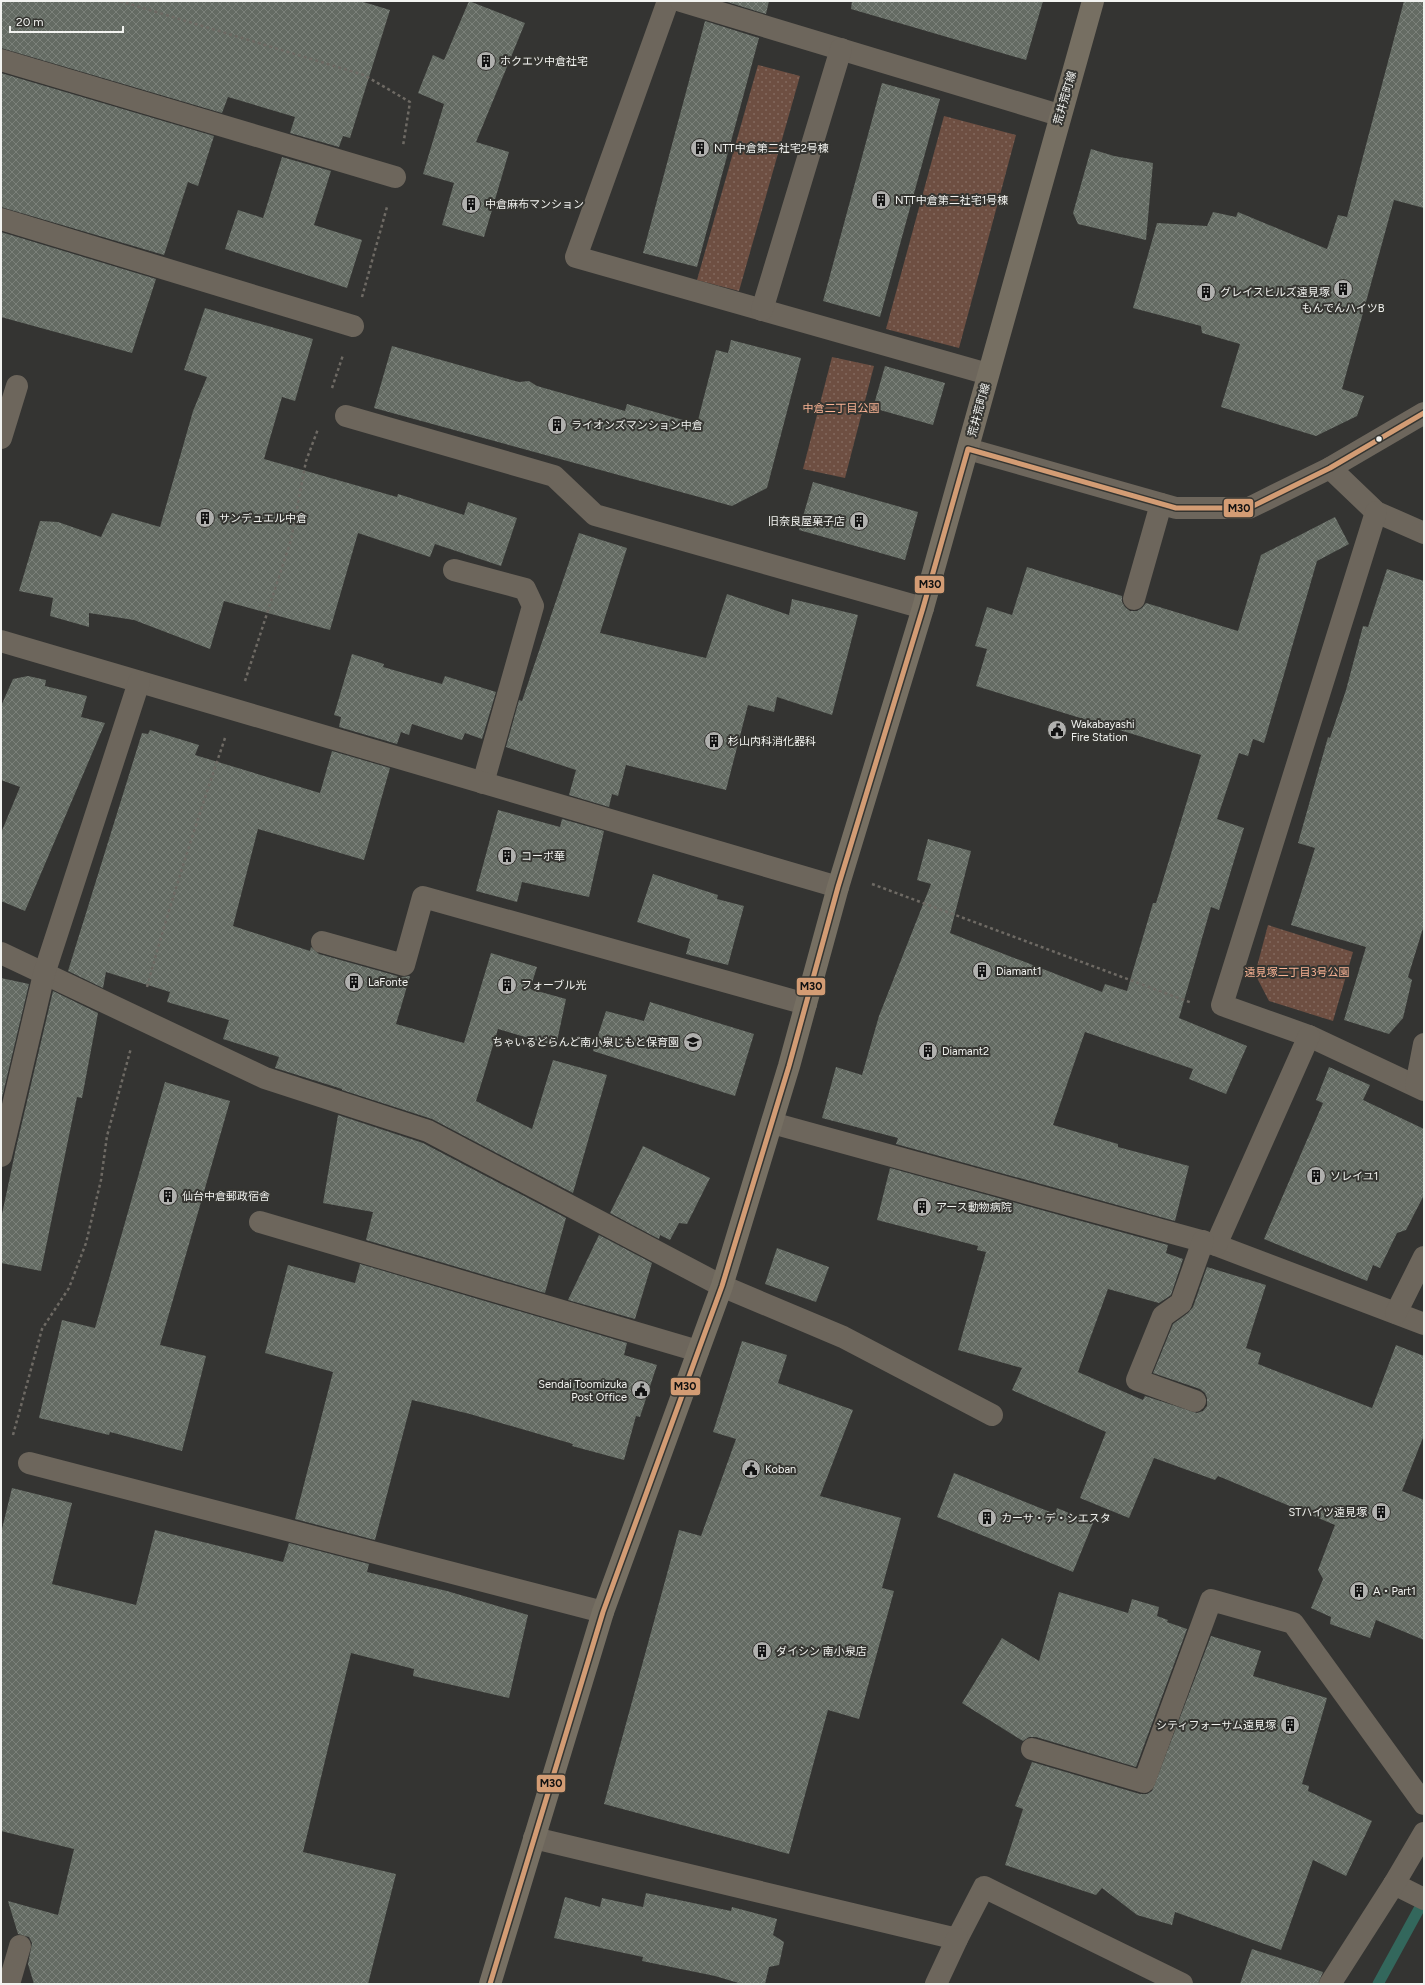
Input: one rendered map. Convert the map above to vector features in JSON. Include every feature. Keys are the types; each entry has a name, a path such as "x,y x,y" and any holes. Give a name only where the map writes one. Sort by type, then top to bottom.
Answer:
{"main road":[{"name":"荒井荒町線","path":"490,1984 603,1612 722,1286 772,1123 838,887 923,608 1059,115 1093,1"}],"street":[{"path":"668,1 576,257 988,374"},
{"path":"681,1 1059,115"},
{"path":"762,310 841,49"},
{"path":"1,60 395,177"},
{"path":"1,219 353,326"},
{"path":"1,438 17,386"},
{"path":"968,449 1176,508 1249,508 1330,468 1424,413"},
{"path":"346,416 554,476 595,515 923,608"},
{"path":"1330,468 1376,512 1424,532"},
{"path":"1134,599 1162,504"},
{"path":"1376,512 1222,1005 1309,1036 1420,1088 1424,1044"},
{"path":"454,570 525,589 533,606 483,783"},
{"path":"1,641 838,887"},
{"path":"1,1156 44,974 139,682"},
{"path":"322,942 404,965 423,897 806,1004"},
{"path":"1,953 265,1078 428,1131 722,1286 843,1337 992,1415"},
{"path":"1195,1401 1137,1380 1163,1316 1181,1303 1309,1036"},
{"path":"772,1123 1209,1243 1424,1324"},
{"path":"260,1222 698,1351"},
{"path":"1396,1313 1424,1257"},
{"path":"29,1462 603,1612"},
{"path":"1032,1749 1144,1782 1211,1600 1293,1623 1424,1804"},
{"path":"1330,1984 1409,1892 1424,1832"},
{"path":"534,1838 957,1939"},
{"path":"936,1984 984,1886 1182,1984"},
{"path":"9,1984 20,1946"}],"path":[{"path":"12,1441 42,1328 69,1288 86,1243 101,1180 107,1136 164,925 235,710"},
{"path":"870,884 1196,1004 1222,1005"}],"green space":[{"path":"758,65 800,76 739,291 697,280"},
{"path":"944,116 1016,135 959,348 886,329"},
{"name":"中倉二丁目公園","path":"832,357 874,366 845,478 803,469"},
{"name":"遠見塚二丁目3号公園","path":"1268,925 1353,952 1333,1021 1269,1001 1255,974"}],"building":[{"path":"1,1 360,1 390,10 350,138 343,136 339,147 290,133 295,117 228,97 222,113 1,48"},
{"path":"469,1 525,23 476,142 509,152 484,237 442,225 454,183 423,174 444,104 418,93 433,55 444,60"},
{"path":"724,1 769,1 766,14"},
{"path":"852,1 1043,1 1026,60 851,9"},
{"path":"1404,1 1424,1 1424,208 1394,200 1342,389 1364,396 1357,416 1316,436 1221,407 1240,344 1202,333 1201,326 1133,308 1157,223 1207,226 1213,212 1236,217 1238,212 1327,249 1338,215 1347,217"},
{"name":"NTT中倉第二社宅2号棟","path":"705,21 759,38 697,267 643,253"},
{"path":"1,73 214,136 198,186 188,182 164,255 1,207"},
{"name":"NTT中倉第二社宅1号棟","path":"882,83 940,99 880,317 823,301"},
{"path":"1091,149 1114,156 1153,163 1146,240 1078,224 1073,213"},
{"path":"282,157 331,171 314,225 362,240 347,288 225,249 238,210 263,218"},
{"path":"1,232 156,279 132,353 1,317"},
{"path":"205,308 313,339 295,401 282,397 264,459 397,497 398,494 464,515 468,502 517,518 501,566 435,544 430,557 358,533 330,630 224,601 210,649 134,620 89,613 89,627 50,616 53,598 19,591 40,521 58,522 101,537 112,513 160,527 193,411 207,377 184,370"},
{"name":"ライオンズマンション中倉","path":"731,340 801,358 767,488 732,506 374,408 392,346 519,382 529,381 537,386 625,411 627,404 697,424 716,350 728,353"},
{"path":"885,366 945,383 933,425 873,408"},
{"name":"旧奈良屋菓子店","path":"813,482 918,512 905,560 799,530"},
{"path":"1335,517 1349,544 1317,561 1264,743 1253,739 1248,756 1239,753 1217,819 1244,828 1219,910 1211,907 1179,1018 1247,1046 1226,1094 1189,1079 1193,1069 1085,1032 1053,1125 1118,1144 1118,1147 1189,1166 1175,1221 896,1144 898,1138 822,1118 836,1067 862,1075 879,1016 931,884 917,880 928,839 971,851 950,933 1102,992 1105,984 1127,991 1153,903 1156,903 1201,755 976,686 987,649 975,646 987,607 1012,615 1027,567 1122,596 1122,602 1130,611 1137,611 1146,603 1238,631 1261,555"},
{"path":"579,533 627,548 600,633 706,658 727,594 789,615 792,599 858,615 832,715 777,697 774,712 748,705 726,790 626,765 618,796 612,794 609,807 569,795 576,770 506,747 519,700 522,701"},
{"path":"1387,569 1424,581 1424,925 1408,977 1412,980 1403,1018 1389,1034 1344,1020 1366,947 1291,925 1315,848 1298,843 1328,737 1330,738 1346,690 1363,626 1368,627"},
{"path":"352,654 384,664 383,667 442,684 445,676 496,692 482,739 465,733 462,740 412,724 409,735 401,732 397,744 339,727 341,717 334,715"},
{"path":"28,676 46,680 45,686 87,696 81,717 105,723 25,911 1,901 1,833 20,787 1,780 1,706 13,679"},
{"path":"150,730 199,745 195,755 320,793 332,751 390,768 364,860 258,829 233,926 310,951 311,947 319,954 401,977 410,976 396,1024 464,1043 491,953 537,967 530,989 566,999 556,1046 498,1029 476,1101 532,1129 553,1060 607,1075 573,1193 432,1119 275,1068 279,1057 223,1039 229,1020 167,1002 170,992 106,972 103,988 68,971 142,733 148,734"},
{"path":"498,810 560,827 562,819 604,831 589,897 522,882 517,902 476,891"},
{"path":"653,874 718,895 717,899 744,906 728,965 686,954 690,939 637,922"},
{"path":"1,978 29,984 1,1102"},
{"path":"53,991 98,1013 82,1098 77,1097 41,1271 1,1263 1,1219"},
{"path":"650,1002 754,1034 735,1096 593,1051 606,1011 644,1021"},
{"path":"1329,1067 1370,1085 1363,1100 1424,1129 1424,1195 1406,1230 1397,1233 1380,1268 1373,1265 1367,1281 1264,1239 1323,1103 1316,1100"},
{"path":"165,1082 230,1101 160,1345 206,1356 182,1451 110,1432 109,1435 39,1418 62,1320 95,1328"},
{"path":"338,1115 423,1143 566,1218 545,1293 366,1240 373,1212 323,1203"},
{"path":"643,1146 710,1178 687,1224 679,1223 670,1240 660,1235 659,1239 610,1213"},
{"path":"890,1168 1168,1245 1166,1253 1183,1259 1171,1295 1159,1303 1108,1289 1078,1372 1143,1400 1145,1396 1197,1413 1203,1411 1207,1406 1207,1398 1205,1393 1200,1389 1153,1373 1173,1324 1188,1313 1193,1307 1207,1267 1266,1285 1246,1348 1261,1353 1258,1364 1372,1408 1396,1345 1424,1356 1424,1435 1402,1491 1424,1500 1424,1640 1376,1620 1370,1638 1330,1624 1331,1617 1311,1608 1323,1579 1318,1570 1335,1525 1218,1476 1215,1480 1154,1458 1129,1518 1080,1498 1106,1432 1012,1390 1022,1368 958,1350 986,1252 977,1250 978,1246 877,1220"},
{"path":"599,1235 652,1263 635,1319 568,1300"},
{"path":"777,1248 829,1267 816,1302 765,1284"},
{"path":"360,1264 627,1343 624,1355 657,1365 640,1417 636,1416 624,1460 572,1446 573,1444 470,1414 412,1400 375,1540 295,1519 333,1372 265,1353 288,1265 355,1283"},
{"name":"ダイシン 南小泉店","path":"742,1341 787,1355 778,1383 853,1410 820,1496 901,1518 882,1588 894,1591 859,1719 828,1710 789,1854 604,1804 679,1530 701,1536 736,1439 713,1432"},
{"name":"カーサ・デ・シエスタ","path":"954,1473 1055,1514 1057,1508 1093,1523 1073,1572 937,1517"},
{"path":"12,1488 72,1503 52,1584 136,1605 155,1530 283,1562 289,1543 369,1564 367,1572 447,1591 528,1615 509,1698 413,1676 414,1669 351,1653 303,1852 396,1874 368,1984 34,1984 28,1964 32,1943 29,1937 18,1934 8,1901 58,1915 74,1849 1,1831 1,1533"},
{"path":"1059,1592 1128,1613 1132,1599 1159,1607 1157,1616 1168,1620 1167,1622 1187,1629 1136,1767 1036,1737 1029,1737 1023,1741 962,1703 1002,1638 1039,1661"},
{"path":"1211,1636 1261,1651 1253,1676 1327,1698 1302,1784 1309,1786 1308,1791 1372,1821 1346,1876 1313,1860 1281,1950 1175,1912 1172,1925 1137,1915 1102,1888 1096,1895 1005,1865 1023,1809 1015,1806 1032,1762 1140,1794 1147,1794 1152,1791"},
{"path":"646,1893 731,1911 732,1907 777,1919 773,1935 784,1942 779,1965 769,1967 765,1984 742,1984 715,1976 642,1961 643,1957 554,1938 565,1897 600,1907 602,1898 643,1907"},
{"path":"1252,1949 1323,1972 1318,1984 1240,1984"}],"waterway":[{"path":"1378,1984 1424,1900"}],"transit line":[{"name":"M30","path":"490,1984 603,1612 722,1286 789,1066 838,887 923,608 968,449 1176,508 1249,508 1330,468 1424,413"}],"place":[{"name":"ホクエツ中倉社宅","path":"486,61"},
{"name":"NTT中倉第二社宅2号棟","path":"700,148"},
{"name":"NTT中倉第二社宅1号棟","path":"881,200"},
{"name":"中倉麻布マンション","path":"471,204"},
{"name":"もんでんハイツB","path":"1343,289"},
{"name":"グレイスヒルズ遠見塚","path":"1206,292"},
{"name":"ライオンズマンション中倉","path":"557,425"},
{"name":"サンデュエル中倉","path":"205,518"},
{"name":"旧奈良屋菓子店","path":"859,521"},
{"name":"Wakabayashi Fire Station","path":"1057,730"},
{"name":"杉山内科消化器科","path":"714,741"},
{"name":"コーポ華","path":"507,856"},
{"name":"Diamant1","path":"982,971"},
{"name":"LaFonte","path":"354,982"},
{"name":"フォーブル光","path":"507,985"},
{"name":"ちゃいるどらんど南小泉じもと保育園","path":"693,1042"},
{"name":"Diamant2","path":"928,1051"},
{"name":"ソレイユ1","path":"1316,1176"},
{"name":"仙台中倉郵政宿舎","path":"168,1196"},
{"name":"アース動物病院","path":"922,1207"},
{"name":"Sendai Toomizuka Post Office","path":"641,1390"},
{"name":"Koban","path":"751,1469"},
{"name":"STハイツ遠見塚","path":"1381,1512"},
{"name":"カーサ・デ・シエスタ","path":"987,1518"},
{"name":"A・Part1","path":"1359,1591"},
{"name":"ダイシン 南小泉店","path":"762,1651"},
{"name":"シティフォーサム遠見塚","path":"1290,1725"}]}
